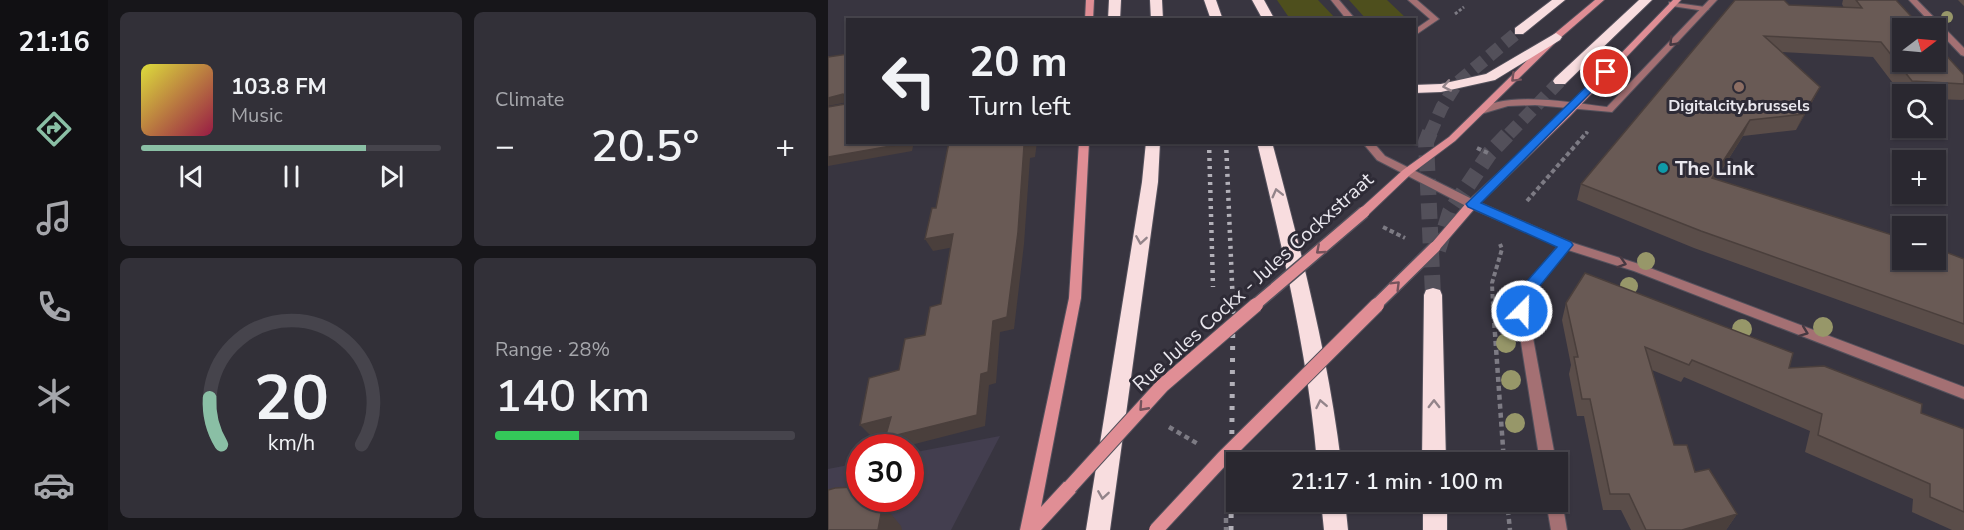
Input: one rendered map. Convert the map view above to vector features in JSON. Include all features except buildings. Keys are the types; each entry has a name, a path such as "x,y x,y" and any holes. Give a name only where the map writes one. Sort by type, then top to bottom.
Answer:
{"highway":[{"path":"1114,18 1115,0"},
{"path":"1156,0 1157,18"},
{"path":"1210,0 1217,18"},
{"path":"1258,0 1268,18"},
{"path":"1519,31 1559,0"},
{"path":"1560,81 1647,0"},
{"path":"1416,89 1441,88 1490,77 1556,37"},
{"path":"1098,530 1154,144"},
{"path":"1264,144 1291,250 1323,414 1328,452"},
{"path":"1433,295 1434,452"},
{"path":"1334,512 1336,530"},
{"path":"1435,512 1435,530"}],"main road":[{"path":"1089,18 1090,0"},
{"name":"Rue Jules Cockx - Jules Cockxstraat","path":"1029,530 1162,386 1364,212 1407,172 1452,139 1556,37 1600,0"},
{"path":"1156,530 1223,458 1435,247 1473,204 1574,107 1675,2"},
{"path":"1029,530 1076,298 1084,144"}],"street":[{"path":"1335,0 1350,18"},
{"path":"1412,0 1435,19 1416,33"},
{"path":"1683,0 1692,6"},
{"name":"Rue Jules Cockx - Jules Cockxstraat","path":"1482,111 1507,103 1535,102 1609,110 1713,0"},
{"path":"1913,0 1964,53"},
{"path":"1675,2 1705,9"},
{"path":"1369,144 1380,158 1407,172 1566,245 1638,268 1964,393"},
{"path":"1546,452 1522,311 1527,291 1566,245"},
{"path":"1556,512 1559,530"}],"path":[{"path":"1377,224 1405,238"},
{"path":"1502,249 1492,283 1503,452"},
{"path":"1169,427 1207,449"},
{"path":"1508,512 1510,530"},
{"path":"1226,518 1226,530"}],"shaded area":[{"path":"1277,0 1318,0 1335,18 1289,18"},
{"path":"1349,0 1387,0 1406,18 1365,18"},
{"path":"1000,436 951,530 828,530 828,469 846,466 846,512 924,512 924,451"}],"tunnel":[{"path":"1430,134 1442,107 1457,83 1519,31"},
{"path":"1509,134 1560,81"},
{"path":"1430,132 1426,142 1433,295"},
{"path":"1438,250 1450,212 1489,154 1510,132"}],"railway":[{"path":"1209,144 1213,287"},
{"path":"1226,144 1233,306"},
{"path":"1231,530 1233,306"}],"place":[{"name":"Digitalcity.brussels","path":"1739,87"},
{"name":"The Link","path":"1663,168"}],"route":[{"path":"1522,311 1527,291 1555,261 1566,245 1473,204 1567,114 1606,72"}]}
